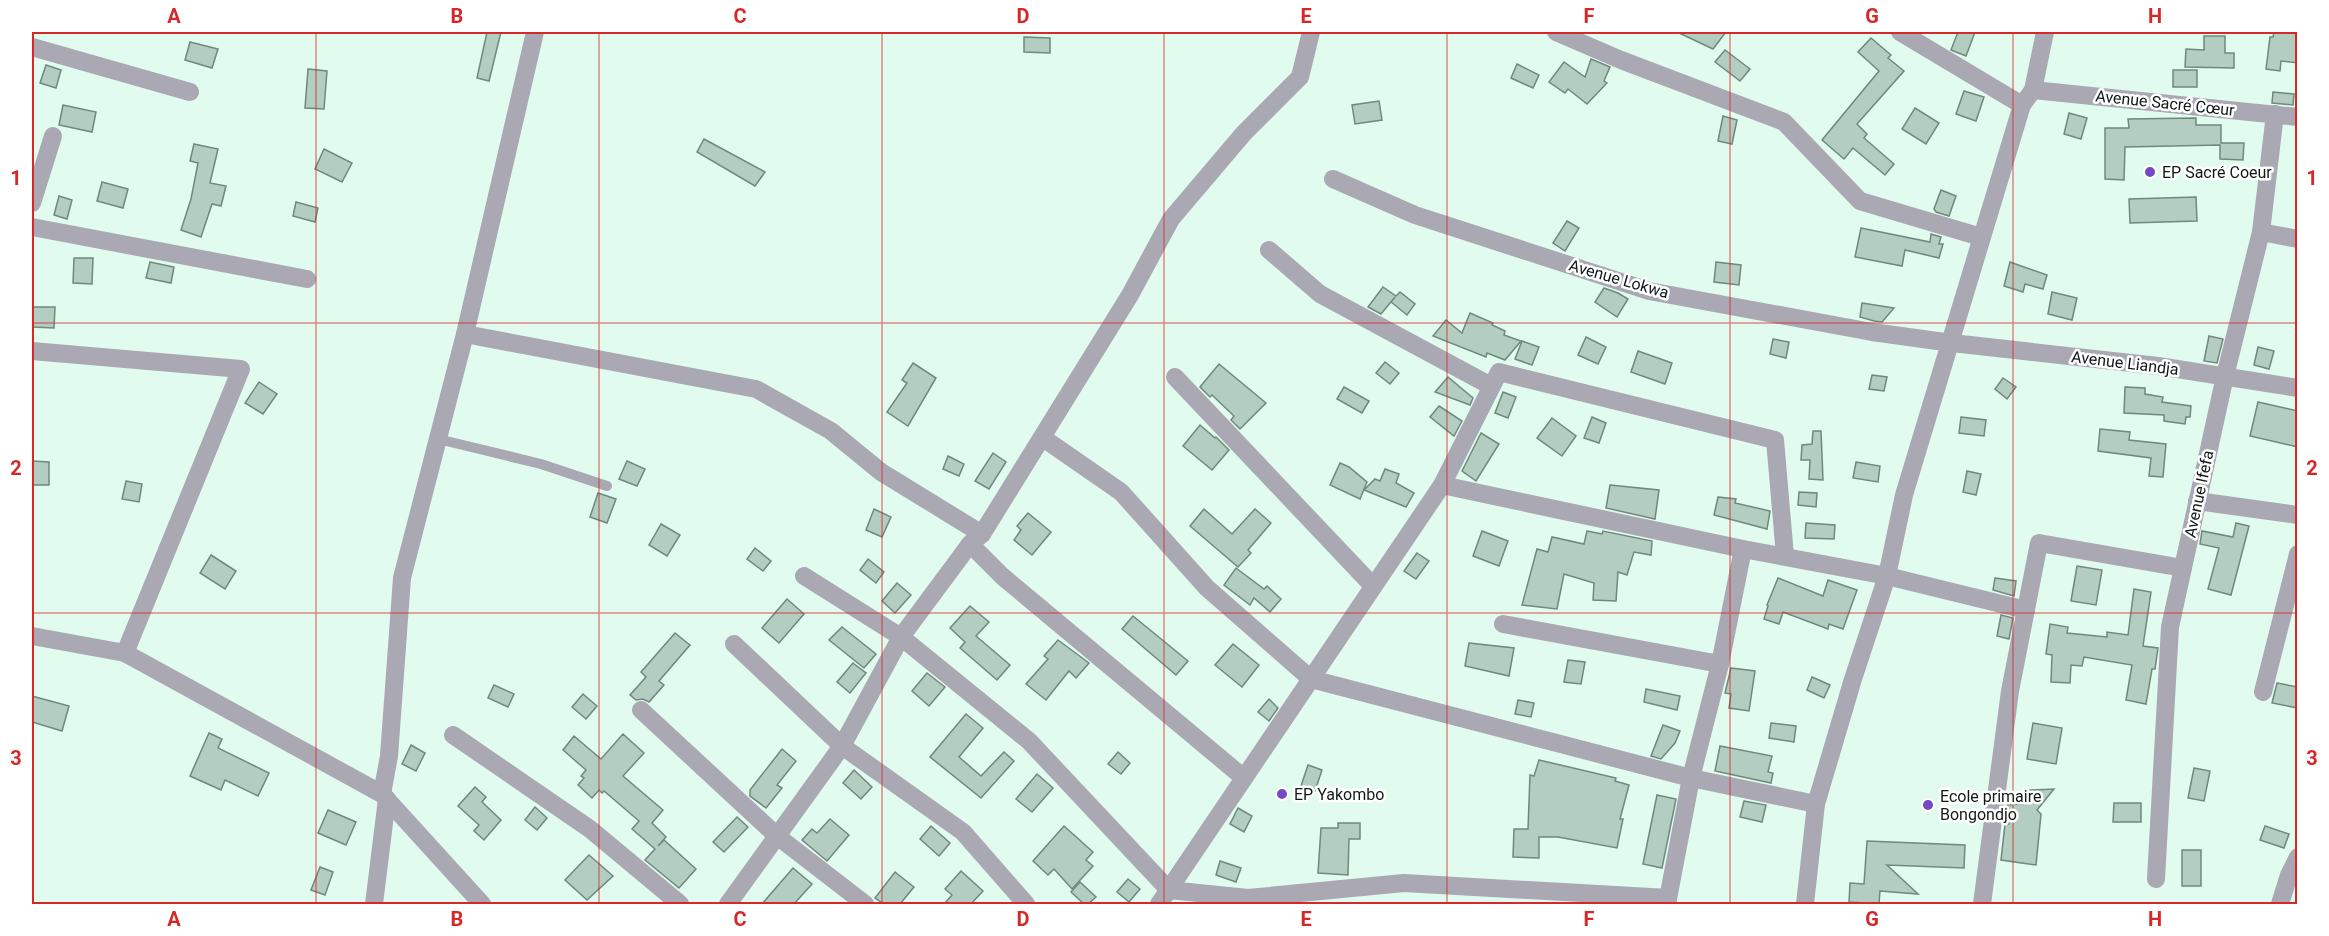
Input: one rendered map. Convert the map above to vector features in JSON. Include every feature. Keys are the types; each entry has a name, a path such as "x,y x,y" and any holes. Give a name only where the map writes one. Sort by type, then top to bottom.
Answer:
{"street":[{"path":"374,904 402,578 465,334 534,32"},
{"path":"728,904 842,746 901,637 976,539 1043,438 1130,295 1172,219 1244,133 1299,77 1311,32"},
{"path":"1556,32 1621,60 1784,122 1860,201 1981,237"},
{"path":"1900,32 2022,105"},
{"path":"1805,904 1816,804 1853,679 1887,576 1905,495 1952,343 1981,237 2022,105 2033,90 2044,32"},
{"path":"32,47 190,92"},
{"name":"Avenue Sacré Cœur","path":"2033,90 2298,117"},
{"name":"Avenue Ifefa","path":"2156,879 2170,627 2225,376 2261,232 2275,114"},
{"path":"32,203 53,136"},
{"name":"Avenue Lokwa","path":"1333,179 1415,215 1649,291 1872,332 1952,343"},
{"path":"32,227 307,279"},
{"path":"2261,232 2298,238"},
{"path":"1269,250 1320,294 1491,386"},
{"path":"465,334 756,389 831,432 881,472 976,539 1002,576 1244,778"},
{"name":"Avenue Liandja","path":"1952,343 2158,366 2298,388"},
{"path":"32,351 241,369 125,653"},
{"path":"1164,897 1443,485 1498,372 1775,440 1785,556"},
{"path":"1175,377 1373,586"},
{"path":"1043,438 1121,492 1207,588 1311,679 1691,778 1816,804"},
{"path":"1443,485 1743,549 1887,576 2026,610"},
{"path":"2197,501 2298,515"},
{"path":"1982,904 2010,691 2039,543 2183,568"},
{"path":"804,576 901,637 1029,741 1164,897 1248,898 1404,883 1667,901 1691,778 1720,664 1743,549"},
{"path":"2263,692 2298,554"},
{"path":"1503,624 1720,664"},
{"path":"33,632 125,653 385,796 482,904"},
{"path":"734,644 842,746 963,832 1026,904"},
{"path":"641,710 777,836 865,904"},
{"path":"453,735 590,830 680,904"},
{"path":"2280,904 2289,875 2298,857"}],"lane":[{"path":"438,439 541,464 607,486"}],"building":[{"path":"487,32 501,32 489,81 477,78"},
{"path":"1677,32 1726,32 1713,49"},
{"path":"1958,32 1975,32 1966,56 1951,50"},
{"path":"2274,32 2298,32 2298,63 2281,61 2280,71 2266,69 2270,37 2273,37"},
{"path":"2204,36 2225,36 2225,53 2234,53 2234,68 2185,67 2186,49 2204,50"},
{"path":"1024,37 1050,38 1050,53 1024,52"},
{"path":"1871,38 1891,55 1888,58 1904,71 1857,124 1867,134 1864,138 1894,164 1885,175 1853,148 1844,159 1822,140 1879,71 1858,52"},
{"path":"190,42 218,49 212,68 185,60"},
{"path":"1725,50 1750,69 1740,81 1715,62"},
{"path":"1591,59 1610,67 1604,81 1607,83 1587,104 1568,89 1565,93 1549,82 1564,62 1585,77"},
{"path":"1517,64 1539,75 1533,88 1511,78"},
{"path":"46,65 61,70 56,88 40,83"},
{"path":"308,69 327,71 324,109 305,108"},
{"path":"2173,70 2197,70 2197,87 2173,87"},
{"path":"1964,91 1984,97 1976,121 1956,114"},
{"path":"2273,92 2294,94 2293,105 2272,103"},
{"path":"1379,101 1382,120 1355,124 1352,105"},
{"path":"63,105 96,112 92,132 59,125"},
{"path":"1915,108 1939,123 1926,144 1902,129"},
{"path":"2069,113 2087,118 2081,139 2064,134"},
{"path":"1723,116 1737,120 1732,144 1718,141"},
{"path":"2196,118 2196,125 2221,125 2221,143 2244,143 2243,160 2220,159 2220,145 2125,147 2124,180 2105,179 2105,128 2129,128 2128,119"},
{"path":"704,139 765,172 755,186 697,152"},
{"path":"194,144 218,149 210,183 226,186 221,206 212,204 201,237 181,230 191,199 198,163 190,161"},
{"path":"324,149 352,163 342,182 315,169"},
{"path":"102,182 128,189 123,208 97,201"},
{"path":"1941,190 1956,196 1949,216 1936,212 1934,209"},
{"path":"59,196 72,200 67,219 54,215"},
{"path":"2196,197 2197,221 2130,223 2129,199"},
{"path":"296,202 318,208 315,222 293,216"},
{"path":"1567,221 1579,228 1565,251 1553,243"},
{"path":"1861,228 1930,242 1931,234 1941,237 1939,244 1943,244 1939,258 1905,250 1902,266 1855,257"},
{"path":"74,258 93,258 92,284 73,283"},
{"path":"150,262 174,267 171,283 146,278"},
{"path":"1716,262 1741,265 1739,285 1714,282"},
{"path":"2010,262 2047,275 2043,289 2025,284 2023,292 2004,286"},
{"path":"1383,287 1396,296 1400,292 1415,304 1407,315 1391,302 1395,297 1381,314 1368,307"},
{"path":"1604,288 1628,299 1617,317 1595,302"},
{"path":"2052,292 2077,298 2072,320 2048,314"},
{"path":"1862,303 1894,308 1882,322 1874,321 1860,317"},
{"path":"32,307 55,307 54,328 32,327"},
{"path":"1470,313 1493,323 1492,325 1505,331 1504,335 1521,341 1505,360 1487,353 1486,357 1433,336 1446,320 1462,333"},
{"path":"2209,336 2223,339 2217,363 2204,361"},
{"path":"1586,337 1606,347 1598,364 1578,355"},
{"path":"1773,339 1789,342 1786,358 1770,354"},
{"path":"1522,341 1539,347 1532,365 1515,359"},
{"path":"2258,347 2274,351 2269,369 2254,365"},
{"path":"1638,351 1672,363 1665,384 1631,372"},
{"path":"1385,362 1399,373 1390,384 1376,373"},
{"path":"913,363 936,378 908,426 887,412 907,383 902,380"},
{"path":"1219,364 1266,403 1240,429 1231,420 1234,416 1200,387"},
{"path":"1872,375 1887,377 1884,391 1869,389"},
{"path":"1448,377 1473,398 1470,405 1435,392"},
{"path":"2003,378 2016,387 2007,399 1995,389"},
{"path":"259,382 277,394 263,414 245,403"},
{"path":"1344,387 1369,401 1362,413 1337,399"},
{"path":"2125,387 2145,388 2145,394 2163,397 2162,402 2191,406 2190,417 2186,417 2185,424 2164,421 2164,415 2124,413"},
{"path":"1503,392 1516,397 1508,418 1495,413"},
{"path":"2258,402 2298,411 2298,447 2250,436"},
{"path":"1439,406 1462,421 1454,436 1430,417"},
{"path":"1592,417 1606,423 1599,443 1584,438"},
{"path":"1961,417 1986,420 1984,436 1959,433"},
{"path":"1552,418 1576,436 1562,456 1537,438"},
{"path":"1200,425 1229,450 1212,470 1183,446"},
{"path":"2100,429 2130,432 2129,440 2166,444 2163,477 2149,476 2151,458 2098,451"},
{"path":"1813,431 1821,431 1823,480 1809,479 1810,460 1801,460 1802,445 1812,444"},
{"path":"1481,433 1499,444 1476,481 1462,471"},
{"path":"993,453 1006,462 989,489 975,481"},
{"path":"948,456 964,464 959,476 943,469"},
{"path":"32,461 49,462 49,485 32,485"},
{"path":"627,461 645,469 637,486 619,479"},
{"path":"1856,462 1880,466 1878,482 1853,478"},
{"path":"1340,463 1349,467 1367,482 1360,499 1330,485"},
{"path":"1385,469 1399,474 1396,483 1414,493 1406,507 1364,490 1375,479 1380,481"},
{"path":"1967,471 1981,474 1976,495 1963,492"},
{"path":"126,481 142,484 139,502 122,499"},
{"path":"1610,485 1659,490 1655,519 1606,508"},
{"path":"1799,492 1817,493 1816,507 1798,505"},
{"path":"598,493 616,499 607,523 590,517"},
{"path":"1718,497 1736,499 1735,503 1770,511 1767,529 1714,515"},
{"path":"874,509 891,517 882,537 866,530"},
{"path":"1204,509 1232,534 1255,509 1271,523 1248,550 1251,553 1238,567 1190,526"},
{"path":"1028,513 1051,532 1032,555 1014,540 1021,530 1017,526"},
{"path":"1806,523 1835,525 1834,539 1805,538"},
{"path":"2236,523 2249,526 2231,595 2208,589 2219,548 2200,544 2202,531 2233,537"},
{"path":"661,524 680,535 667,556 649,545"},
{"path":"1482,531 1508,541 1499,566 1473,556"},
{"path":"1587,531 1602,534 1603,531 1652,541 1651,555 1634,552 1627,575 1618,572 1616,601 1593,600 1594,583 1564,574 1557,609 1522,605 1537,549 1548,552 1552,537 1584,544"},
{"path":"755,548 771,561 763,571 747,559"},
{"path":"1417,553 1429,561 1416,579 1404,571"},
{"path":"211,555 236,571 225,589 200,573"},
{"path":"868,559 884,572 876,583 860,570"},
{"path":"2077,566 2102,570 2096,605 2071,601"},
{"path":"1236,568 1264,589 1267,586 1281,599 1270,612 1254,598 1250,605 1224,585"},
{"path":"1778,578 1823,596 1828,580 1857,590 1843,629 1829,624 1828,629 1783,612 1779,624 1764,619"},
{"path":"1995,578 2016,581 2014,596 1993,590"},
{"path":"897,583 911,595 895,613 882,601"},
{"path":"2134,589 2151,592 2143,646 2158,648 2146,704 2126,700 2132,665 2084,657 2082,666 2071,665 2070,683 2051,682 2052,655 2046,654 2050,624 2068,627 2067,633 2107,637 2107,632 2128,635"},
{"path":"787,599 804,614 779,643 762,628"},
{"path":"970,606 989,622 976,636 1010,665 997,680 960,648 965,642 950,628"},
{"path":"2001,615 2013,618 2009,639 1997,636"},
{"path":"1133,616 1188,661 1176,675 1122,629"},
{"path":"842,627 876,654 864,668 829,640"},
{"path":"675,633 690,645 659,681 664,685 649,702 643,699 636,700 630,695 646,677 641,672"},
{"path":"1058,640 1089,663 1076,678 1069,671 1046,700 1026,684 1048,659 1044,656"},
{"path":"1469,643 1514,648 1509,676 1465,666"},
{"path":"1233,644 1259,665 1242,687 1215,665"},
{"path":"1568,660 1585,662 1581,684 1564,682"},
{"path":"853,663 866,673 850,693 837,682"},
{"path":"1731,668 1755,671 1749,711 1729,708 1731,694 1725,693"},
{"path":"927,673 945,687 929,706 912,691"},
{"path":"1812,677 1830,685 1824,698 1807,690"},
{"path":"2277,683 2298,687 2298,708 2272,703"},
{"path":"494,685 514,694 508,707 488,698"},
{"path":"1646,689 1680,696 1677,710 1644,702"},
{"path":"583,694 597,706 586,719 572,707"},
{"path":"32,696 69,706 62,731 32,722"},
{"path":"1269,699 1278,708 1269,721 1258,712"},
{"path":"1518,700 1534,703 1531,717 1515,714"},
{"path":"966,714 983,728 959,757 981,776 1004,752 1014,761 981,798 930,757"},
{"path":"1771,723 1796,726 1794,742 1769,738"},
{"path":"2033,723 2062,728 2056,764 2027,759"},
{"path":"1663,725 1680,731 1675,743 1661,759 1651,756"},
{"path":"209,733 222,739 218,748 269,773 258,796 225,780 221,790 190,776"},
{"path":"623,734 644,753 623,776 663,810 652,823 666,837 658,846 664,840 696,869 679,888 645,860 655,849 632,829 639,821 604,791 602,793 599,790 592,798 578,785 584,778 581,776 586,770 563,750 574,736 601,759"},
{"path":"411,745 425,753 416,771 402,764"},
{"path":"1720,746 1772,756 1768,772 1773,773 1771,783 1715,771"},
{"path":"782,749 796,761 777,785 782,788 766,808 750,796 750,790"},
{"path":"1118,752 1130,763 1121,774 1108,764"},
{"path":"1539,760 1616,778 1615,781 1629,785 1620,819 1623,819 1617,848 1558,837 1539,837 1539,858 1513,857 1514,829 1528,829 1530,775 1534,776"},
{"path":"1308,765 1322,770 1315,791 1301,786"},
{"path":"2194,768 2210,771 2204,801 2188,798"},
{"path":"854,770 872,787 861,799 843,783"},
{"path":"1037,774 1053,788 1032,812 1016,799"},
{"path":"475,787 486,797 482,802 501,820 484,840 474,831 479,825 458,806"},
{"path":"2054,789 2037,810 2041,814 2036,865 2001,860 2005,824 2009,824 2007,805 2030,803 2030,790"},
{"path":"1657,795 1676,799 1662,868 1643,864"},
{"path":"1744,801 1766,805 1762,822 1740,817"},
{"path":"2114,803 2141,803 2141,822 2113,822"},
{"path":"535,807 547,818 537,830 525,820"},
{"path":"1238,808 1252,816 1244,832 1230,824"},
{"path":"328,810 356,822 346,845 318,833"},
{"path":"737,817 748,827 724,852 713,842"},
{"path":"830,819 849,835 827,861 802,840 812,829 817,833"},
{"path":"1338,823 1360,823 1360,839 1349,839 1348,875 1318,873 1321,828 1338,828"},
{"path":"931,826 950,843 939,856 920,839"},
{"path":"1064,826 1093,852 1086,860 1093,866 1072,889 1054,869 1048,875 1033,861"},
{"path":"2265,826 2289,834 2284,848 2260,840"},
{"path":"1867,841 1965,845 1964,868 1887,865 1918,894 1880,891 1879,904 1849,902 1850,883 1864,884"},
{"path":"2182,850 2201,850 2201,886 2182,886"},
{"path":"589,855 613,876 587,900 565,880"},
{"path":"1220,861 1241,868 1236,882 1216,875"},
{"path":"320,867 333,872 325,895 311,890"},
{"path":"793,868 812,884 794,904 762,904"},
{"path":"961,871 983,891 971,904 944,904 952,895 945,889"},
{"path":"895,872 914,887 900,904 884,904 875,898"},
{"path":"1128,879 1140,889 1129,902 1117,892"},
{"path":"1080,882 1096,897 1088,904 1084,904 1071,892"}],"place":[{"name":"EP Sacré Coeur","path":"2150,172"},
{"name":"EP Yakombo","path":"1282,794"},
{"name":"Ecole primaire Bongondjo","path":"1928,805"}]}
